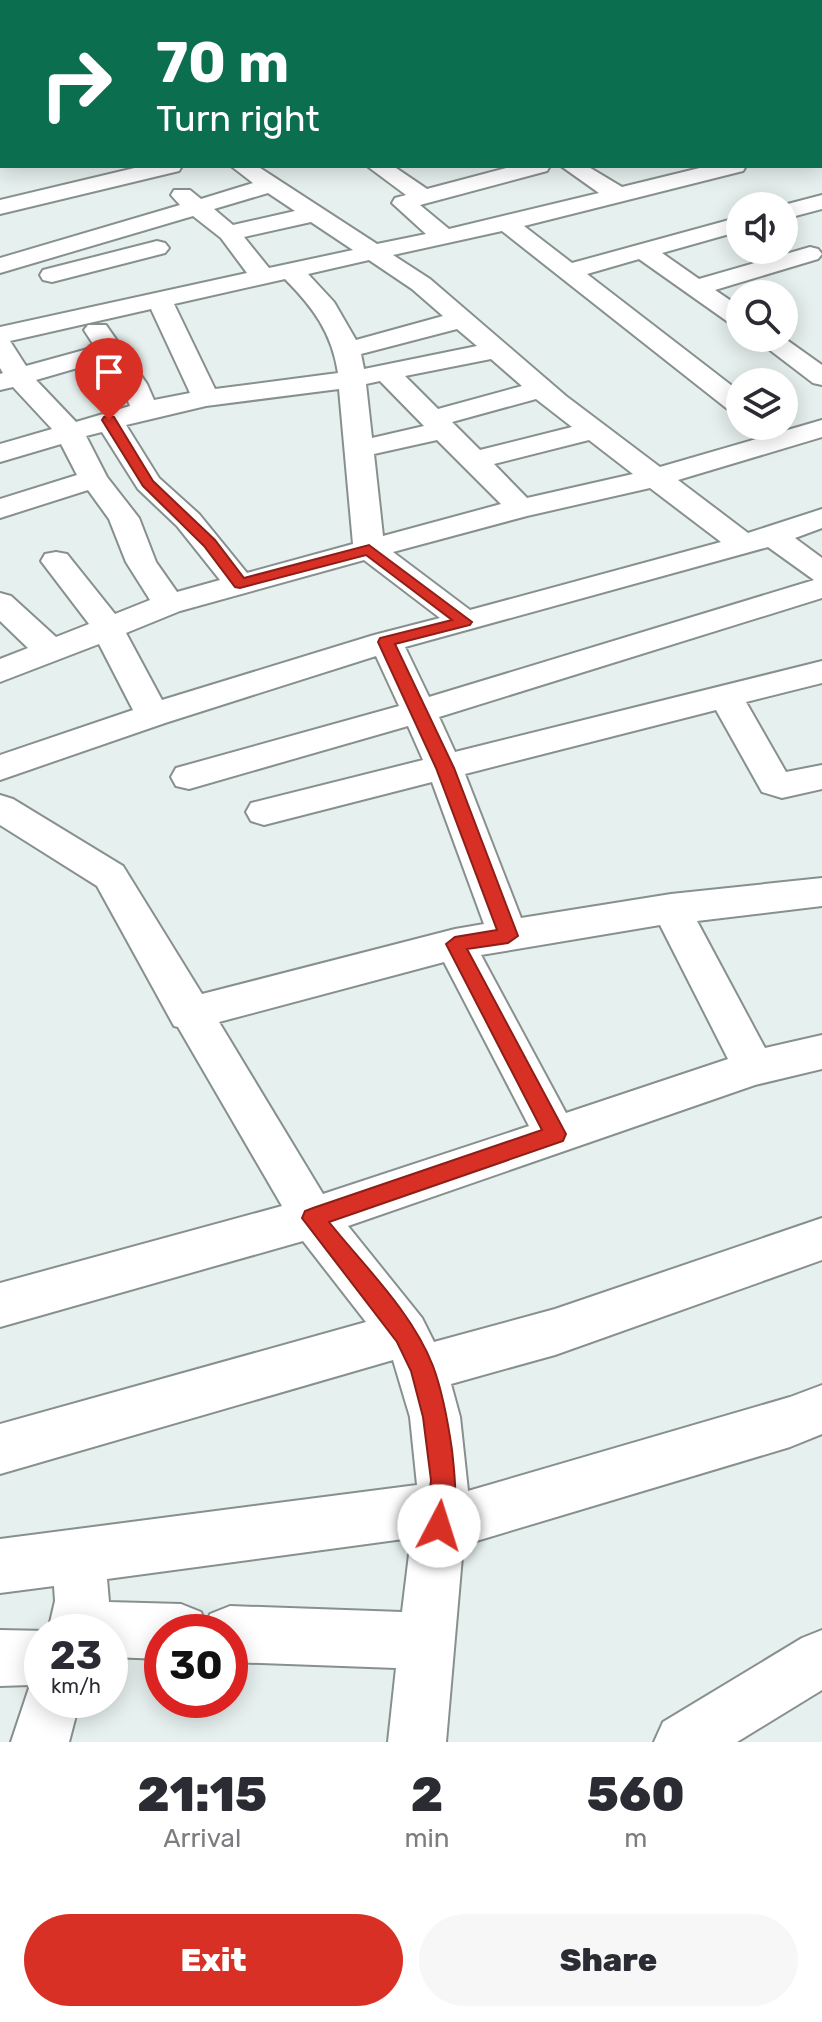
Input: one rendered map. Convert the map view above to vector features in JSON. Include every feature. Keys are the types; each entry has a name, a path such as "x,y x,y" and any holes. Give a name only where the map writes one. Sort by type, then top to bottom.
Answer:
{"street":[{"path":"337,0 351,0"},
{"path":"0,207 89,186 118,172 147,172 163,168"},
{"path":"245,168 421,284 542,389 655,478 758,540 822,573"},
{"path":"381,168 423,197"},
{"path":"444,236 402,204 531,168"},
{"path":"0,335 506,223 727,168"},
{"path":"580,171 617,169"},
{"path":"429,171 455,188"},
{"path":"580,171 618,195"},
{"path":"147,172 198,206 229,233 264,278"},
{"path":"0,190 71,174 89,186 126,227 169,259 204,292"},
{"path":"0,266 271,185"},
{"path":"798,208 822,202"},
{"path":"229,233 315,214"},
{"path":"506,223 726,394"},
{"path":"569,271 726,228"},
{"path":"798,247 816,258"},
{"path":"643,251 726,309"},
{"path":"695,288 816,258"},
{"path":"0,288 76,269 169,259"},
{"path":"76,269 94,315 134,384 145,410"},
{"path":"292,272 319,299 349,349 369,549 465,622"},
{"path":"160,301 206,398"},
{"path":"349,349 394,340 461,319"},
{"path":"0,345 9,379 69,431 94,479 124,518 141,562 169,604"},
{"path":"9,379 112,350"},
{"path":"0,453 145,410 206,398 352,379 497,350"},
{"path":"792,352 815,365"},
{"path":"386,372 521,508"},
{"path":"359,449 542,389"},
{"path":"109,420 148,483 195,527 240,584"},
{"path":"798,431 822,428"},
{"path":"473,460 521,447 544,445 593,430"},
{"path":"0,671 169,604 521,508 655,478 757,440"},
{"path":"0,509 94,479"},
{"path":"0,768 153,715 386,642 758,540 822,518"},
{"path":"56,561 91,601 153,715"},
{"path":"189,777 418,712 822,588"},
{"path":"0,603 51,651"},
{"path":"386,642 445,768 508,936"},
{"path":"264,812 822,672"},
{"path":"726,697 775,783 782,785 822,777"},
{"path":"0,808 110,876 189,1014 313,1218 414,1352 435,1417 443,1480 417,1742"},
{"path":"189,1014 455,944 671,909 822,892"},
{"path":"671,909 754,1068"},
{"path":"455,944 555,1134"},
{"path":"0,1305 313,1218 754,1068 822,1052"},
{"path":"0,1449 414,1352 555,1332 822,1239"},
{"path":"0,1566 440,1517 753,1434 822,1409"},
{"path":"76,1614 82,1601 78,1555"},
{"path":"248,1635 428,1641"},
{"path":"0,1658 24,1651"},
{"path":"683,1742 822,1658"},
{"path":"40,1742 47,1718"}],"route":[{"path":"109,420 148,483 210,543 240,584 369,549 465,622 386,642 445,768 508,936 455,944 555,1134 313,1218 405,1334 422,1369 435,1417 443,1480 439,1526"}]}
